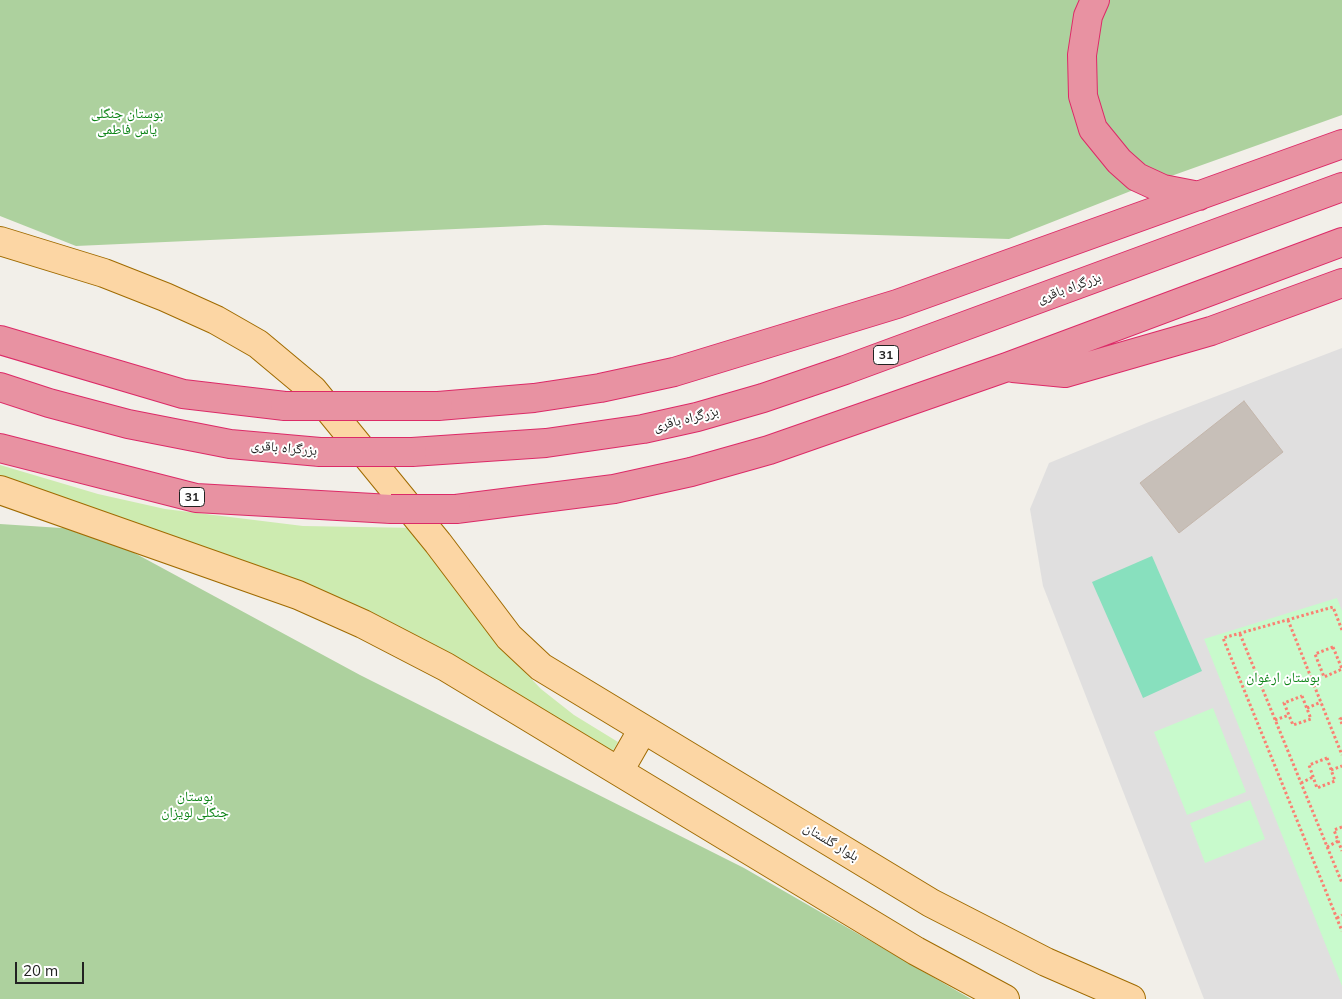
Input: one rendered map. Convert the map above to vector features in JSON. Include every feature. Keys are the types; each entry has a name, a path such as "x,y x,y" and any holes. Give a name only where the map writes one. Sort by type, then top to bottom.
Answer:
{"highway":[{"path":"1095,0 1088,16 1082,55 1083,96 1093,129 1119,161 1137,178 1163,189 1200,196"},
{"path":"0,340 183,394 285,406 438,406 534,398 600,388 674,372 897,304 1342,144"},
{"name":"بزرگراه باقری","path":"0,387 49,403 128,424 230,444 320,452 412,452 546,443 644,429 697,417 763,398 845,370 1342,187"},
{"name":"31","path":"0,448 196,498 391,510 456,509 614,489 692,472 769,450 1007,367 1342,242"},
{"path":"1007,367 1065,373 1211,331 1342,283"}],"main road":[{"name":"بلوار گلستان","path":"0,240 104,273 166,296 216,320 258,344 312,390 438,543 509,637 541,667 931,903 1046,962 1131,999"},
{"path":"0,490 298,596 363,624 446,667 916,952 1005,999"},
{"path":"611,766 643,729"}],"path":[{"path":"1342,630 1332,607 1223,638 1342,931"},
{"path":"1288,620 1342,755"},
{"path":"1240,634 1342,883"},
{"path":"1333,648 1337,659 1342,670 1324,677 1315,654 1333,648"},
{"path":"1337,659 1342,657"},
{"path":"1302,696 1307,708 1311,719 1293,726 1284,703 1302,696"},
{"path":"1307,708 1321,702"},
{"path":"1275,720 1289,715"},
{"path":"1342,718 1340,719 1342,724"},
{"path":"1327,758 1331,770 1335,781 1317,788 1309,765 1327,758"},
{"path":"1331,770 1342,766"},
{"path":"1301,783 1313,777"},
{"path":"1342,827 1334,830 1342,851"},
{"path":"1327,847 1338,842"},
{"path":"1337,918 1342,915"}],"shaded area":[{"path":"1342,348 1342,999 1204,999 1043,586 1030,509 1049,463 1149,422"}],"green space":[{"name":"بوستان جنگلی یاس فاطمی","path":"0,0 1342,0 1342,115 1146,185 1009,239 545,225 76,246 0,216"},
{"path":"0,465 98,494 165,509 303,526 419,528 464,601 518,665 541,689 574,715 618,742 611,754 455,658 0,483"},
{"name":"بوستان جنگلی لویزان","path":"0,524 92,530 360,675 744,868 971,999 0,999"},
{"path":"1152,556 1202,671 1143,698 1092,582"},
{"name":"بوستان ارغوان","path":"1337,598 1342,611 1342,986 1204,639"},
{"path":"1213,708 1246,792 1187,815 1154,732"},
{"path":"1250,800 1265,839 1205,863 1190,823"}],"building":[{"path":"1244,401 1283,452 1179,533 1140,483"}]}
